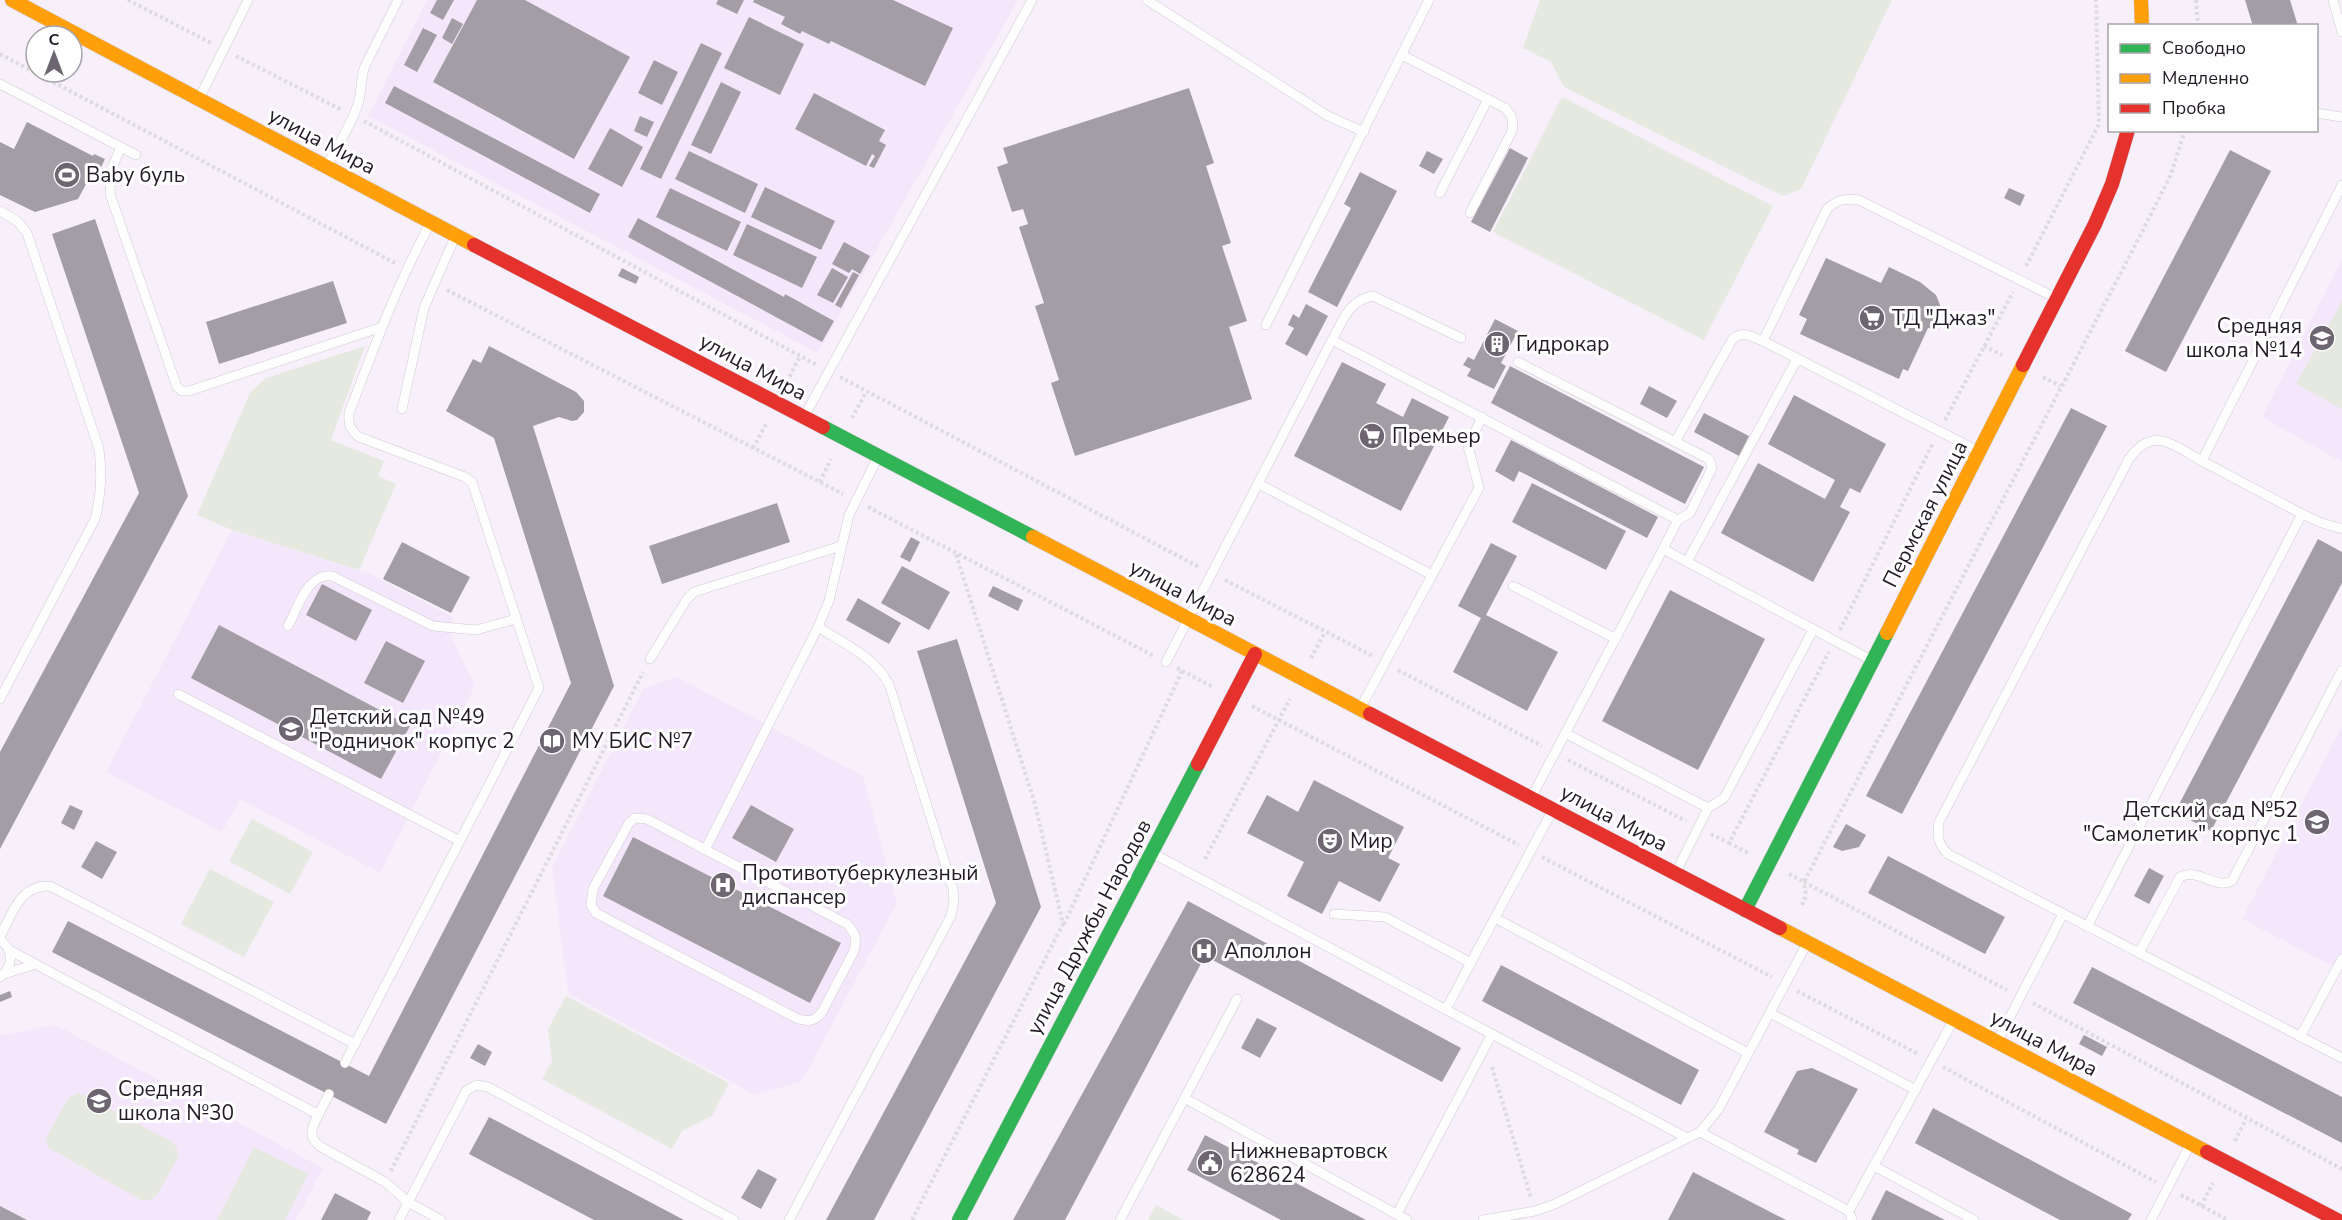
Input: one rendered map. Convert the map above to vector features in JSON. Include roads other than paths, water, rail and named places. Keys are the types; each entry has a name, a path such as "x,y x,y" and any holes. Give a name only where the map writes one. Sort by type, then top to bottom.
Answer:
{"main road":[{"path":"2141,0 2142,24"},
{"name":"улица Мира","path":"7,2 199,100 2337,1220"},
{"name":"Пермская улица","path":"1745,910 2058,299 2112,184 2127,132"},
{"name":"улица Дружбы Народов","path":"959,1220 1255,654"}],"lane":[{"path":"199,100 248,0"},
{"path":"326,167 354,116 359,101 361,76 398,0"},
{"path":"804,417 1032,0"},
{"path":"1147,0 1328,116 1364,132"},
{"path":"1266,325 1429,0"},
{"path":"2333,0 2342,32"},
{"path":"1402,55 1505,108 1511,114 1512,131 1470,213"},
{"path":"0,84 136,155"},
{"path":"1440,193 1488,99"},
{"path":"2318,113 2342,117"},
{"path":"122,147 111,170 110,194 177,387 182,391 189,391 382,327"},
{"path":"2202,460 2342,185"},
{"path":"1762,341 1827,209 1836,201 1847,198 1860,200 2058,299"},
{"path":"0,211 17,220 27,233 99,449 101,467 99,503 95,519 0,699"},
{"path":"345,1063 539,688 472,482 465,477 359,437 348,423 382,327 406,269 431,222"},
{"path":"402,410 424,308 456,235"},
{"path":"1166,662 1351,305 1361,298 1373,296 1461,338"},
{"path":"1676,442 1732,340 1737,335 1743,334 1762,341 1980,452"},
{"path":"1332,340 1678,520"},
{"path":"1687,562 1797,359"},
{"path":"1518,362 1709,459 1712,468 1690,513 1678,520 1530,798"},
{"path":"1360,708 1479,488 1468,446 1482,417"},
{"path":"2341,526 2302,514 2166,441 2152,439 2138,446 2129,459 1939,822 1938,836 1941,847 1948,854 2342,1058"},
{"path":"705,850 818,627 829,600 849,515 878,456"},
{"path":"1259,484 1432,575"},
{"path":"2087,927 2302,514"},
{"path":"650,659 687,599 694,592 841,546"},
{"path":"1664,549 1874,662"},
{"path":"288,626 312,581 324,575 332,576 433,626 476,630 516,619"},
{"path":"1513,585 1616,639"},
{"path":"789,1220 951,915 954,901 953,889 889,684 881,669 872,660 818,627"},
{"path":"1675,874 1708,808 1724,798 1813,630"},
{"path":"2139,953 2180,877 2187,873 2195,874 2224,884 2232,880 2342,670"},
{"path":"0,676 9,681"},
{"path":"178,694 460,841"},
{"path":"1565,733 1708,808"},
{"path":"1446,1010 1553,809"},
{"path":"635,818 647,819 705,850 847,924 854,931 856,942 854,951 822,1012 816,1019 808,1022 798,1019 596,913 591,905 593,890 629,823 635,818"},
{"path":"1152,853 1687,1138"},
{"path":"319,1115 9,950 0,938 21,898 28,890 39,885 50,886 355,1044"},
{"path":"1334,914 1385,917 1471,963"},
{"path":"1997,1042 2064,914"},
{"path":"1495,918 1748,1053"},
{"path":"1483,1220 1534,1211 1555,1204 1700,1132 1718,1110 1808,943"},
{"path":"2,976 11,962 9,950"},
{"path":"2300,1037 2342,959"},
{"path":"2,976 36,964"},
{"path":"1120,1220 1237,999"},
{"path":"1770,1013 1916,1090"},
{"path":"1700,1132 1850,1216 1874,1166 1954,1019"},
{"path":"1397,1214 1492,1034"},
{"path":"399,1220 466,1090 476,1085 488,1087 734,1220"},
{"path":"329,1094 313,1129 312,1136 315,1142 385,1182 408,1202 441,1220"},
{"path":"1186,1099 1407,1220"},
{"path":"2151,1220 2191,1143"},
{"path":"1874,1166 1974,1220"}],"place":[{"name":"Baby буль","path":"67,175"},
{"name":"ТД \"Джаз\"","path":"1872,318"},
{"name":"Средняя школа №14","path":"2322,338"},
{"name":"Гидрокар","path":"1497,344"},
{"name":"Премьер","path":"1372,436"},
{"name":"Детский сад №49 \"Родничок\" корпус 2","path":"291,729"},
{"name":"МУ БИС №7","path":"552,741"},
{"name":"Детский сад №52 \"Самолетик\" корпус 1","path":"2317,822"},
{"name":"Мир","path":"1330,841"},
{"name":"Противотуберкулезный диспансер","path":"723,885"},
{"name":"Аполлон","path":"1204,951"},
{"name":"Средняя школа №30","path":"99,1101"},
{"name":"Нижневартовск 628624","path":"1210,1163"}]}
